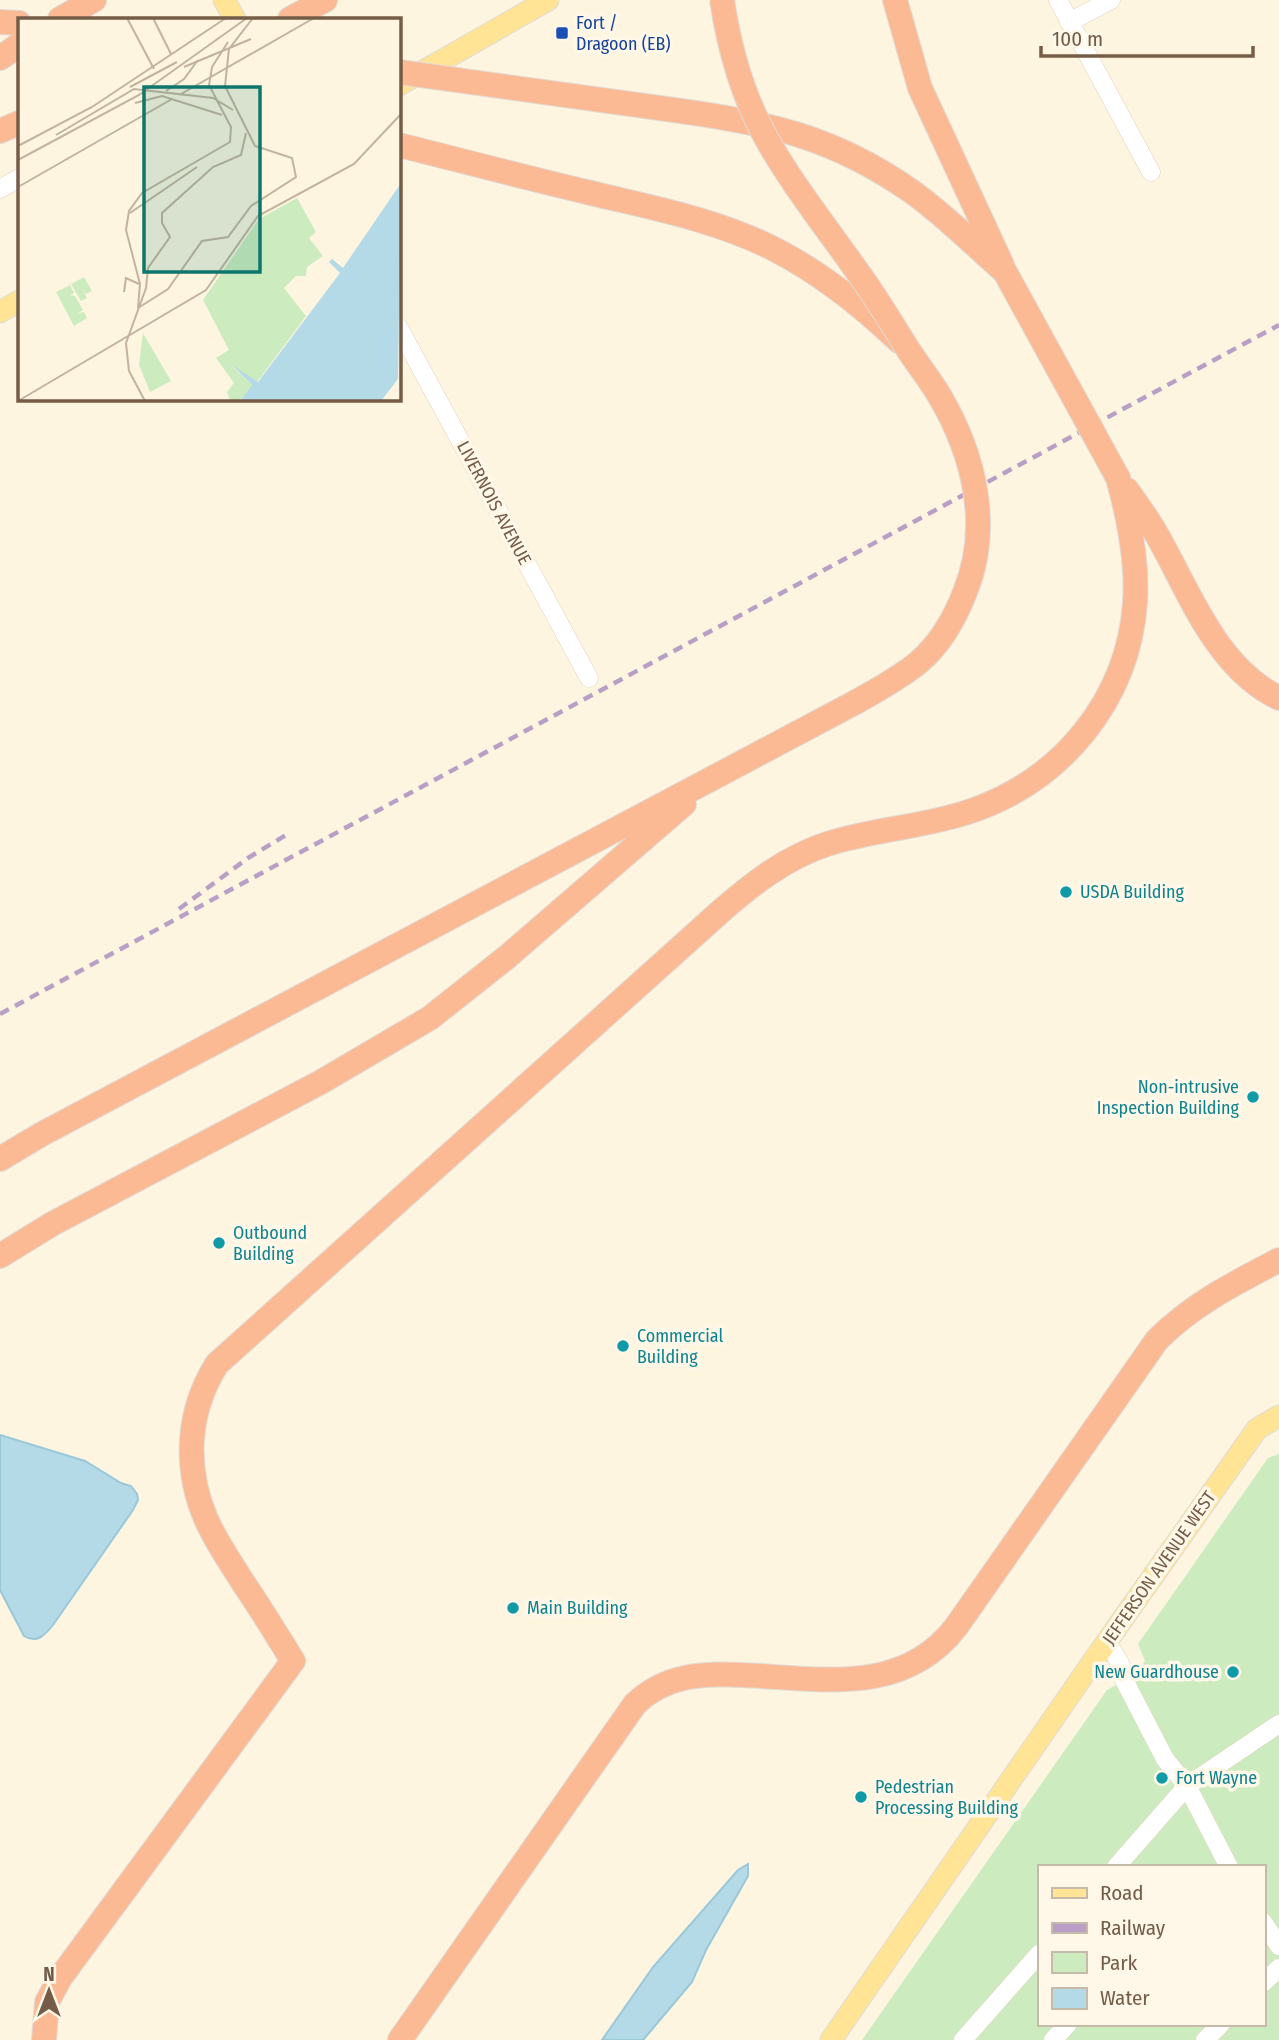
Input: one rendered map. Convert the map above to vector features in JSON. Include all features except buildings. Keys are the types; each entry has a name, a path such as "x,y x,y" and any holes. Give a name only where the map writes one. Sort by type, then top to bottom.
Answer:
{"highway":[{"path":"60,18 84,0"},
{"path":"61,18 94,0"},
{"path":"292,18 325,0"},
{"path":"0,1159 856,702 909,670 939,639 963,598 975,560 978,509 970,464 948,411 880,303 789,176 765,136 738,72 722,0"},
{"path":"895,0 920,88 1005,272 1118,478 1150,523 1208,628 1245,674 1276,696"},
{"path":"0,22 18,23"},
{"path":"0,58 18,46"},
{"path":"401,72 674,110 767,125 815,139 853,156 913,193 1005,272"},
{"path":"0,131 18,123"},
{"path":"401,146 709,222 754,240 818,275 864,310 909,351"},
{"path":"44,2040 47,2002 60,1978 293,1661 215,1537 197,1492 192,1456 192,1425 203,1390 217,1364 720,912 759,880 788,861 825,845 961,814 1003,799 1030,783 1070,751 1095,720 1120,672 1134,614 1134,560 1128,518 1118,478"},
{"path":"0,1256 52,1224 309,1089 430,1018 507,957 675,811 732,766"},
{"path":"400,2040 642,1697 662,1685 703,1674 856,1679 898,1671 925,1658 939,1647 956,1627 1157,1340 1207,1298 1279,1260"}],"main road":[{"path":"225,0 234,18"},
{"path":"401,84 548,0"},
{"name":"JEFFERSON AVENUE WEST","path":"831,2040 1257,1429 1279,1416"}],"street":[{"path":"1058,0 1151,172"},
{"path":"1069,22 1111,0"},
{"path":"0,189 18,179"},
{"name":"LIVERNOIS AVENUE","path":"401,332 589,678"},
{"path":"1107,1642 1120,1663 1122,1676 1164,1759 1187,1786 1222,1864"},
{"path":"1118,1865 1187,1786 1279,1724"},
{"path":"1265,1925 1279,1946"},
{"path":"963,2040 1038,1955"},
{"path":"1265,1981 1279,1968"},
{"path":"1053,2040 1066,2026"},
{"path":"1205,2040 1219,2026"}],"green space":[{"name":"Fort Wayne","path":"1279,1454 1279,2040 862,2040 1107,1690 1137,1673 1145,1661 1138,1644 1268,1458"}],"water":[{"path":"0,1435 85,1461 121,1483 131,1486 137,1494 138,1500 133,1510 53,1625 37,1639 24,1636 0,1590"},
{"path":"748,1864 748,1876 706,1950 692,1982 643,2040 602,2040 653,1967 738,1870"}],"railway":[{"path":"0,1014 1279,325"},
{"path":"179,909 248,858 291,832"}],"place":[{"name":"Fort / Dragoon (EB)","path":"562,33"},
{"name":"USDA Building","path":"1066,892"},
{"name":"Non-intrusive Inspection Building","path":"1253,1097"},
{"name":"Outbound Building","path":"219,1243"},
{"name":"Commercial Building","path":"623,1346"},
{"name":"Main Building","path":"513,1608"},
{"name":"New Guardhouse","path":"1233,1672"},
{"name":"Fort Wayne","path":"1162,1778"},
{"name":"Pedestrian Processing Building","path":"861,1797"}]}
